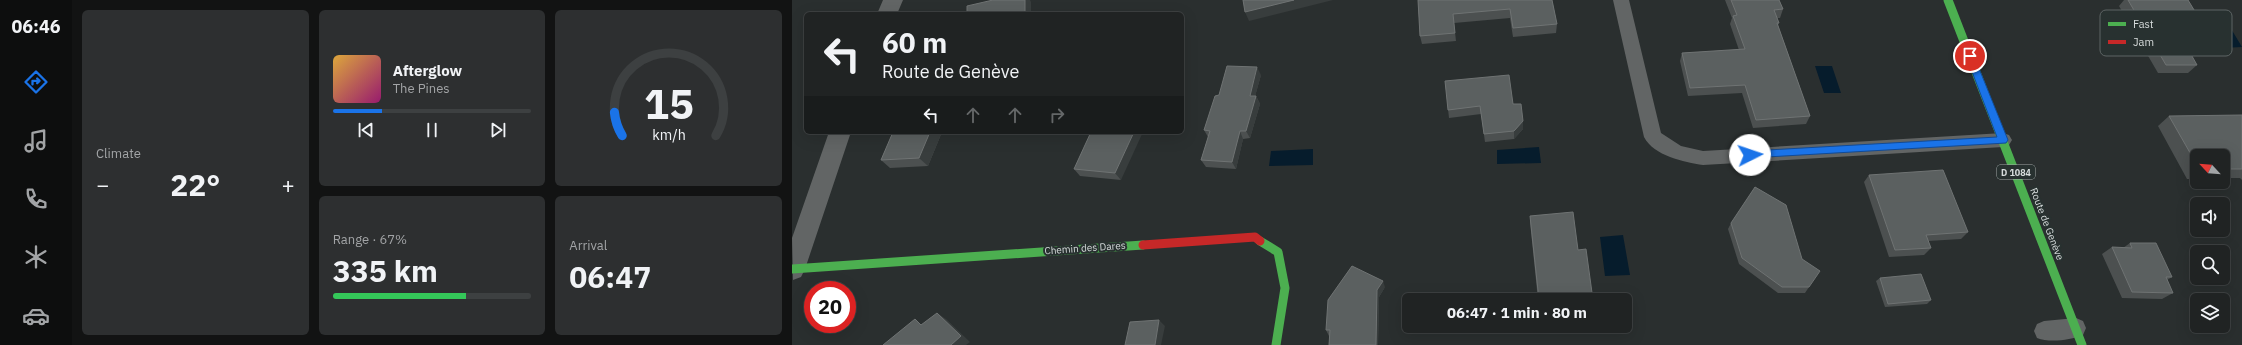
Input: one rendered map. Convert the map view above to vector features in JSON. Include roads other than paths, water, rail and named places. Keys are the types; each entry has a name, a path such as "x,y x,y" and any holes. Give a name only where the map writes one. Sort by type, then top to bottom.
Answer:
{"street":[{"path":"888,12 893,0"},
{"name":"Route de Genève","path":"1948,0 2079,337"},
{"name":"Chemin des Dares","path":"839,134 793,269 1255,237 1278,252 1285,288 1276,345"}],"lane":[{"path":"1621,0 1653,136 1677,153 1703,158 2003,140"},
{"path":"2044,331 2079,337"}],"water":[{"path":"2232,30 2242,47 2232,48"},
{"path":"1815,66 1832,66 1841,93 1824,93"},
{"path":"1539,147 1541,163 1497,164 1497,150"},
{"path":"1313,149 1313,165 1269,166 1271,151"},
{"path":"1623,235 1630,275 1605,276 1600,237"}]}
